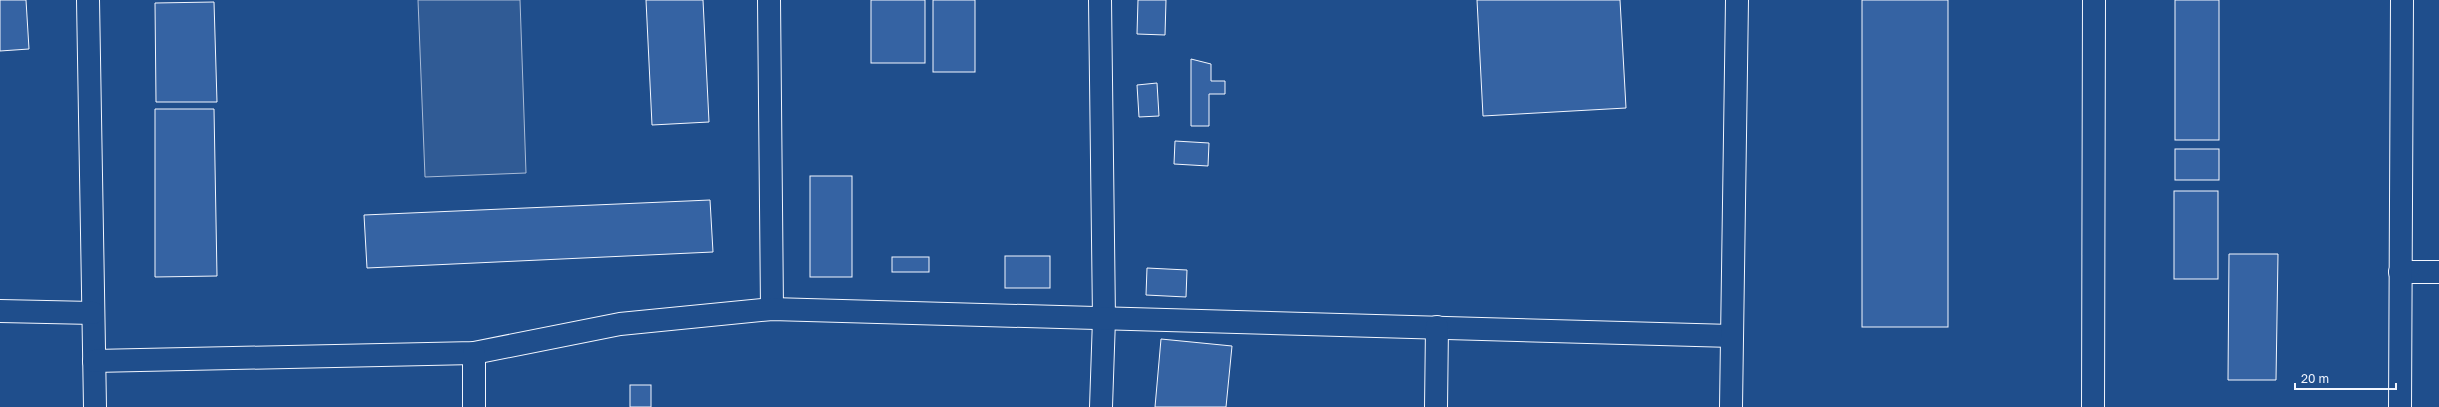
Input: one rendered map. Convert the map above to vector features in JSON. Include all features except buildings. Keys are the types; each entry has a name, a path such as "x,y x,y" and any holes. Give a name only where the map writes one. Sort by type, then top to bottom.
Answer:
{"street":[{"path":"88,0 95,407"},
{"path":"769,0 772,309"},
{"path":"1100,0 1104,319 1101,407"},
{"path":"1731,407 1737,0"},
{"path":"2094,0 2094,407"},
{"path":"2400,407 2402,0"},
{"path":"2400,272 2439,272"},
{"path":"94,361 474,354 620,324 772,309 1732,336"},
{"path":"0,311 93,313"},
{"path":"1436,407 1437,327"},
{"path":"474,354 474,407"}],"shaded area":[{"path":"418,0 520,0 526,173 425,177"}]}
